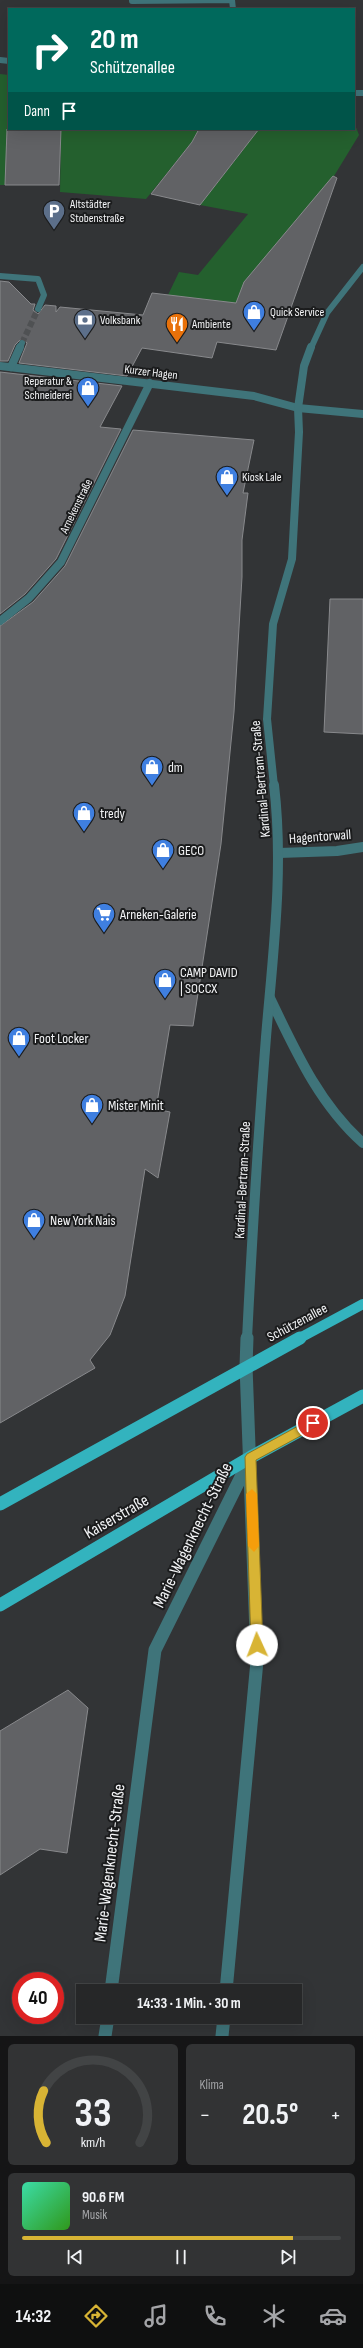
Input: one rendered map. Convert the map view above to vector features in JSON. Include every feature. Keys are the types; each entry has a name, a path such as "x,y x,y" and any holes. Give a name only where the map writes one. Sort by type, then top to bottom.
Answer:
{"main road":[{"name":"Schützenallee","path":"246,1366 363,1304"},
{"path":"0,1504 246,1366"},
{"path":"251,1457 363,1396"},
{"name":"Kaiserstraße","path":"0,1605 251,1457"}],"street":[{"path":"132,1 232,0 233,8"},
{"name":"Kardinal-Bertram-Straße","path":"251,1457 246,1366 254,1192 279,853 276,799 267,719 273,624 292,559 299,432 298,408 304,366 319,326 345,289 363,267"},
{"path":"0,276 38,279 44,295 38,310"},
{"path":"11,367 22,343"},
{"name":"Kurzer Hagen","path":"0,366 254,396 298,408 331,413 363,414"},
{"name":"Arnekenstraße","path":"0,621 29,598 61,562 150,383"},
{"name":"Hagentorwall","path":"279,853 337,852 363,847"},
{"name":"Kardinal-Bertram-Straße","path":"269,996 300,1063 347,1131 363,1143"},
{"name":"Marie-Wagenknecht-Straße","path":"112,1984 155,1650 251,1457"},
{"name":"Marie-Wagenknecht-Straße","path":"227,1984 257,1661 251,1457"},
{"path":"105,2036 107,2024"},
{"path":"222,2036 223,2024"}],"green space":[{"path":"0,74 8,75 8,130 5,185 0,185"},
{"path":"355,125 359,135 331,181 232,315 221,301 168,295 179,272 198,275 248,214 200,205 244,149 253,130 355,130"},
{"path":"61,130 198,130 192,142 146,199 60,192"}],"building":[{"path":"7,129 61,130 59,185 5,185"},
{"path":"198,130 258,130 200,205 151,194 192,142"},
{"path":"333,176 337,178 276,350 217,342 212,358 142,348 127,376 19,363 27,343 22,338 15,345 8,361 0,361 0,281 9,282 31,304 35,304 33,310 38,314 45,305 56,306 56,312 60,307 143,315 152,293 236,303 244,282"},
{"path":"0,372 122,386 100,427 121,429 56,559 25,594 0,614"},
{"name":"Arneken-Galerie","path":"133,430 254,440 243,493 248,493 242,540 242,577 234,712 221,844 193,1026 170,1025 156,1109 170,1112 158,1178 145,1169 125,1296 110,1335 90,1360 95,1368 0,1423 0,626 33,602 65,566"},
{"path":"330,599 363,599 363,734 324,732"},
{"path":"68,1690 88,1708 67,1853 40,1849 0,1875 0,1731"}],"tunnel":[{"path":"22,343 38,309"}],"slow traffic":[{"path":"252,1494 254,1546"}],"place":[{"name":"Altstädter Stobenstraße","path":"54,230"},
{"name":"Quick Service","path":"254,332"},
{"name":"Volksbank","path":"85,340"},
{"name":"Ambiente","path":"177,344"},
{"name":"Reperatur & Schneiderei","path":"88,408"},
{"name":"Kiosk Lale","path":"227,496"},
{"name":"dm","path":"152,786"},
{"name":"tredy","path":"84,832"},
{"name":"GECO","path":"163,870"},
{"name":"Arneken-Galerie","path":"104,934"},
{"name":"CAMP DAVID | SOCCX","path":"165,1000"},
{"name":"Foot Locker","path":"19,1058"},
{"name":"Mister Minit","path":"92,1124"},
{"name":"New York Nais","path":"34,1240"}],"route":[{"path":"257,1645 251,1457 313,1423"}]}
